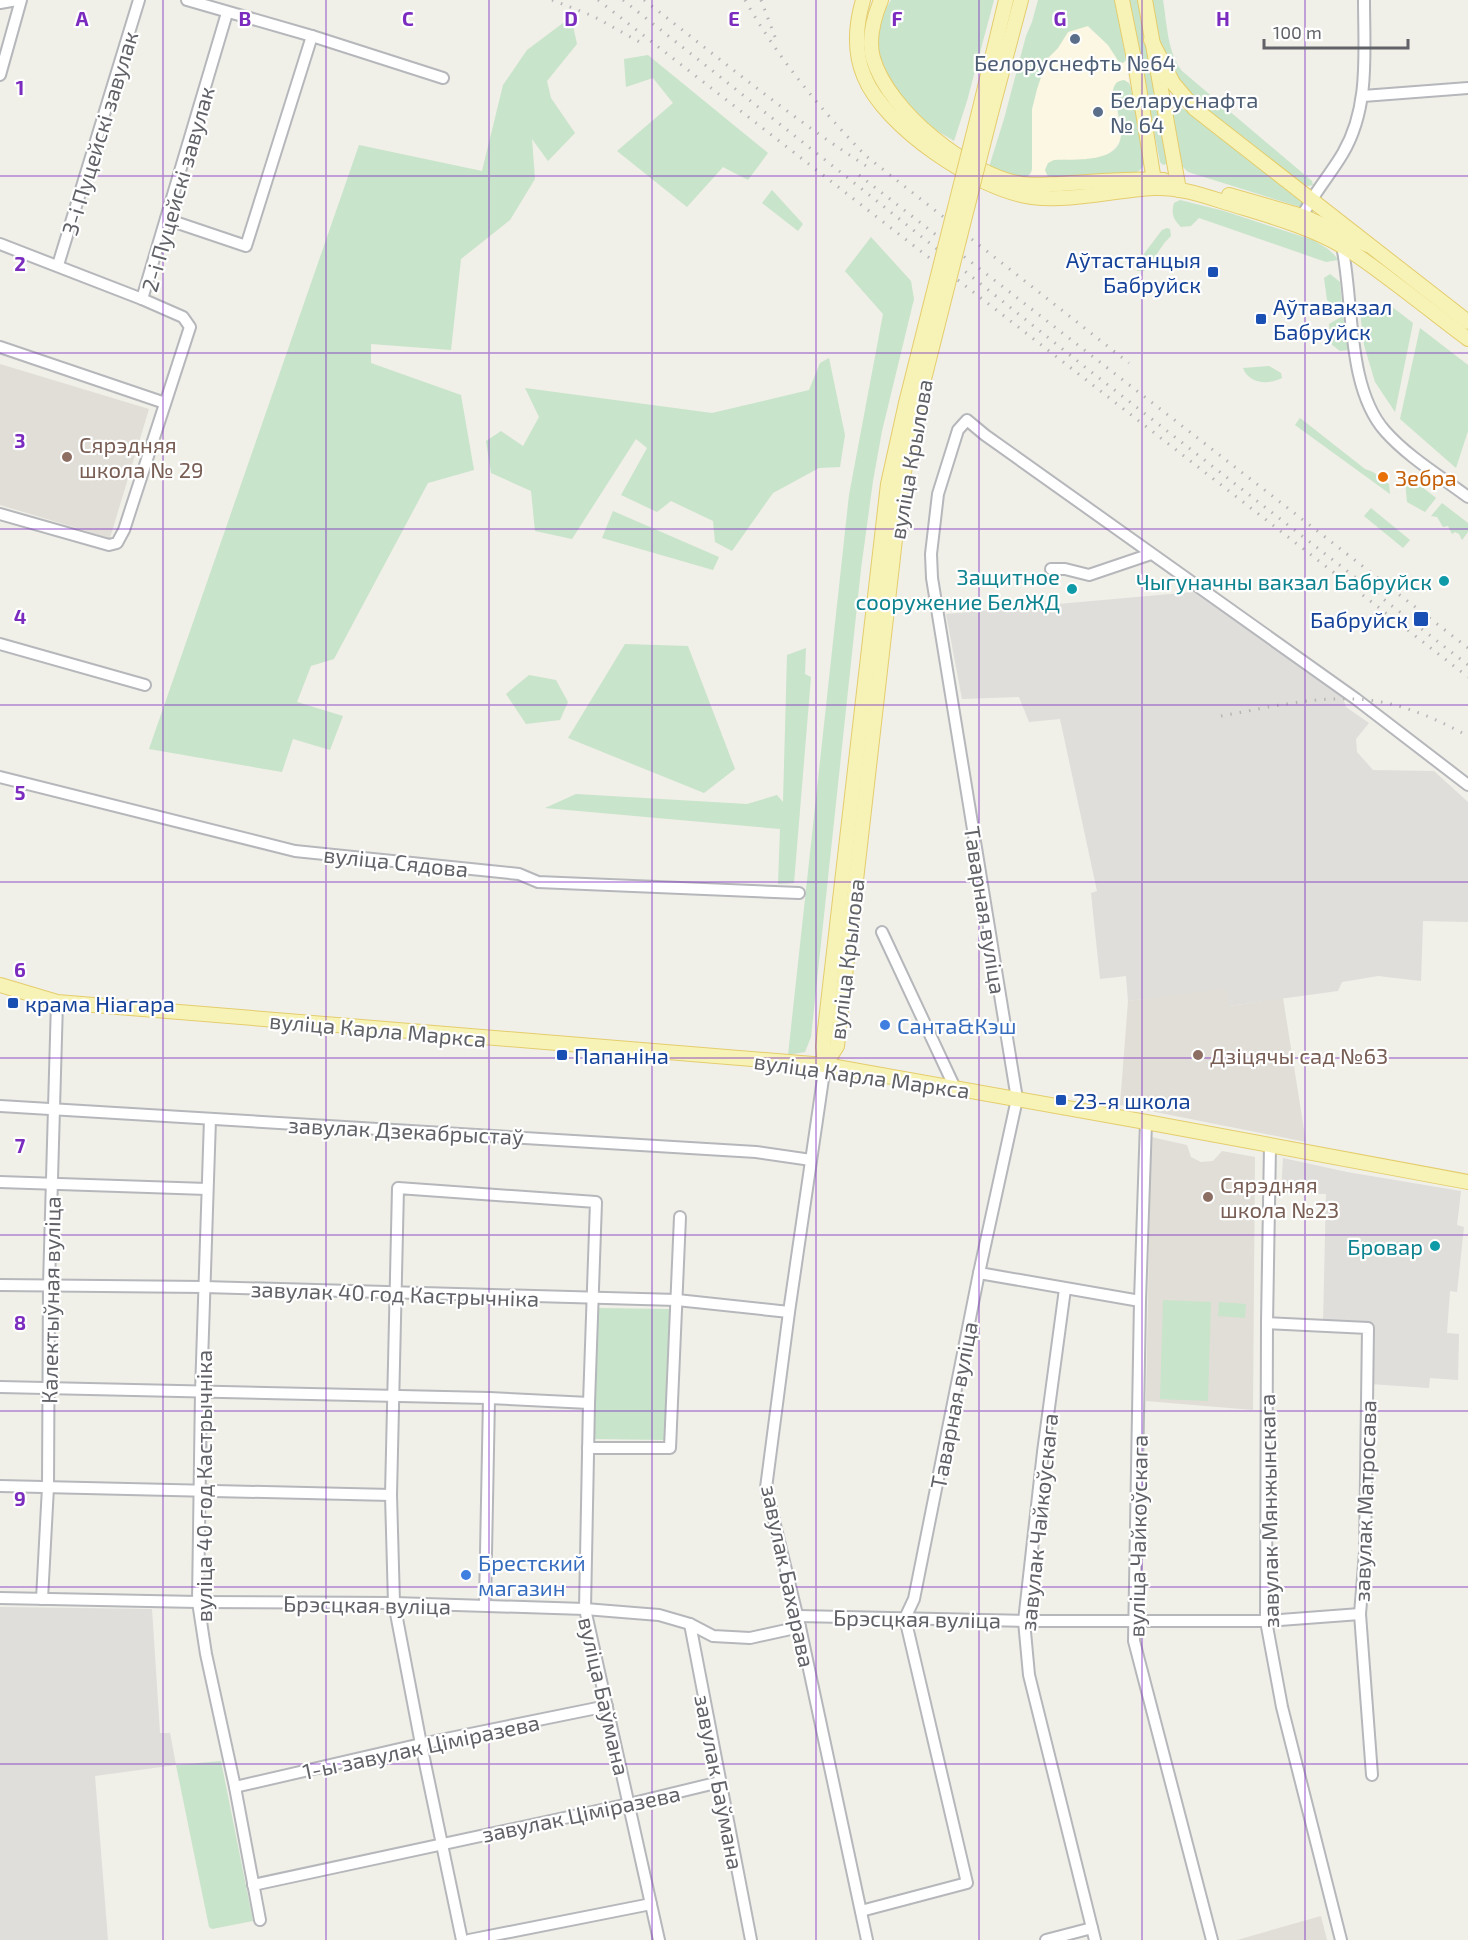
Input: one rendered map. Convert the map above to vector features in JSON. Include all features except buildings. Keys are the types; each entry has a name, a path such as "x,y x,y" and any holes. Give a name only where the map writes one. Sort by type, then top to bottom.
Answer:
{"main road":[{"path":"863,0 858,18 857,50 864,76 879,103 900,125 959,169 1014,194 1034,197 1056,197 1155,184"},
{"path":"881,0 872,37 873,57 881,78 901,108 962,160 995,176 1022,184 1178,185 1300,221 1368,245"},
{"name":"вуліца Крылова","path":"1004,0 1008,20"},
{"name":"вуліца Крылова","path":"825,1065 837,1046 911,405 1008,20 1021,0"},
{"path":"1008,20 1026,0"},
{"path":"1122,0 1155,184"},
{"path":"1144,0 1178,185"},
{"path":"1151,40 1173,83 1195,109 1468,322"},
{"path":"1300,221 1362,258 1468,339"},
{"name":"вуліца Карла Маркса","path":"0,985 57,1002 825,1065 1468,1182"}],"street":[{"path":"0,3 17,0"},
{"path":"0,75 21,0"},
{"name":"3-і Пуцейскі завулак","path":"58,265 139,0"},
{"path":"187,0 312,36 444,78"},
{"path":"1300,221 1311,200 1343,153 1356,125 1363,96 1364,0"},
{"name":"2-і Пуцейскі завулак","path":"0,514 109,544 117,543 124,530 190,327 183,317 142,299 228,13"},
{"path":"166,219 246,246 312,36"},
{"path":"1363,96 1468,88"},
{"path":"0,244 142,299"},
{"path":"1342,246 1357,363 1374,416 1386,432 1411,455 1468,497"},
{"path":"0,347 165,403"},
{"name":"Таварная вуліца","path":"906,1618 914,1599 979,1273 1017,1099 932,578 931,554 938,494 958,430 967,420 1368,708 1468,785"},
{"path":"1051,569 1065,569 1089,575 1151,554"},
{"path":"0,644 145,685"},
{"name":"вуліца Сядова","path":"0,777 295,851 519,874 538,882 799,893"},
{"path":"882,932 955,1088"},
{"name":"Калектыўная вуліца","path":"42,1599 48,1487 49,1285 57,1002"},
{"name":"завулак Бахарава","path":"825,1065 766,1488 799,1621 867,1940"},
{"name":"завулак Дзекабрыстаў","path":"0,1106 756,1152 811,1160"},
{"name":"вуліца 40 год Кастрычніка","path":"210,1119 201,1392 198,1602 206,1654 235,1787 260,1920"},
{"name":"вуліца Чайкоўскага","path":"1146,1122 1140,1301 1134,1641 1212,1940"},
{"name":"завулак Мянжынскага","path":"1270,1146 1266,1621 1282,1707 1341,1940"},
{"path":"0,1182 207,1189"},
{"name":"вуліца Баўмана","path":"396,1293 398,1188 596,1202 585,1609 659,1940"},
{"path":"588,1448 670,1448 680,1217"},
{"path":"979,1273 1140,1301"},
{"name":"завулак 40 год Кастрычніка","path":"0,1285 204,1287 677,1300 789,1312"},
{"name":"завулак Чайкоўскага","path":"1065,1289 1043,1452 1024,1621 1029,1675 1095,1940"},
{"path":"396,1293 391,1496 394,1603 462,1940"},
{"name":"завулак Матросава","path":"1267,1323 1368,1328 1365,1552 1360,1614 1372,1775"},
{"path":"0,1387 589,1402"},
{"path":"485,1605 489,1398"},
{"path":"0,1486 391,1496"},
{"name":"Брэсцкая вуліца","path":"0,1598 394,1603 585,1609 659,1615 690,1624 713,1636 750,1638 799,1621 906,1618 1024,1621 1266,1621 1360,1614"},
{"path":"861,1911 967,1883 906,1618"},
{"name":"завулак Баўмана","path":"690,1624 751,1940"},
{"name":"1-ы завулак Ціміразева","path":"235,1787 421,1744 607,1706"},
{"name":"завулак Ціміразева","path":"253,1885 629,1804 720,1782"},
{"path":"469,1940 651,1904"},
{"path":"1046,1940 1092,1928"}],"shaded area":[{"path":"1087,26 1108,45 1119,62 1126,60 1129,83 1124,80 1113,90 1121,134 1119,143 1105,156 1095,158 1054,178 1027,178 1032,169 1032,109 1047,59 1058,48 1068,32"},
{"name":"Сярэдняя школа № 29","path":"0,364 149,409 110,538 0,505"},
{"path":"1193,592 1342,695 1346,707 1369,723 1356,739 1357,752 1373,770 1434,771 1468,802 1468,922 1423,921 1421,981 1378,976 1342,982 1338,991 1229,1006 1169,996 1128,1001 1126,976 1100,979 1091,893 1097,891 1060,719 1029,722 1019,697 962,699 946,614"},
{"path":"1227,988 1229,1006 1283,998 1306,1142 1120,1105 1128,1001"},
{"path":"1151,1137 1187,1145 1191,1157 1201,1162 1213,1161 1222,1151 1255,1157 1253,1410 1146,1401"},
{"path":"1283,1158 1347,1172 1461,1191 1457,1225 1464,1227 1457,1292 1450,1291 1447,1333 1459,1334 1458,1380 1430,1378 1429,1388 1370,1384 1372,1325 1323,1323 1326,1194 1281,1193"},
{"path":"0,1607 152,1609 160,1733 170,1733 176,1765 95,1776 108,1940 0,1940"},
{"path":"1321,1916 1327,1940 1237,1940 1282,1927"}],"green space":[{"path":"891,0 994,0 954,141 930,126 909,107 884,69 878,40 879,26 882,15"},
{"path":"1038,0 1115,0 1126,60 1123,63 1119,62 1108,45 1088,26 1068,32 1058,48 1047,59 1037,89 1032,109 1032,169 1025,177 1020,178 1006,175 989,167"},
{"path":"1128,0 1138,0 1167,160 1163,165 1160,162"},
{"path":"1149,0 1163,0 1170,46 1182,71 1312,181 1313,185 1303,187 1204,109 1180,83 1168,62 1153,21"},
{"path":"571,17 577,44 547,81 551,98 575,133 548,161 532,139 535,179 510,220 461,259 451,350 371,344 371,363 461,395 474,470 428,483 334,659 311,666 297,702 343,716 330,750 293,739 282,772 149,749 359,145 482,171 503,85 527,50"},
{"path":"648,55 768,153 748,180 723,167 687,207 617,151 673,103 653,78 626,87 624,59"},
{"path":"1124,80 1131,88 1144,159 1141,169 1135,173 1054,178 1047,175 1045,170 1048,163 1054,160 1096,158 1114,150 1120,142 1121,132 1113,90 1117,83"},
{"path":"1179,108 1188,110 1302,201 1305,204 1303,208 1188,172 1180,164 1171,116"},
{"path":"772,190 803,224 798,231 762,203"},
{"path":"1180,200 1224,211 1313,240 1330,251 1338,260 1326,262 1199,218 1191,226 1181,227 1174,219 1173,213 1174,203"},
{"path":"1170,229 1171,236 1145,271 1137,271 1137,263 1162,230"},
{"path":"871,237 911,281 914,299 882,431 873,481 861,569 811,1037 805,1052 788,1055 849,495 883,314 845,271"},
{"path":"1330,274 1340,282 1342,305 1334,306 1327,300 1324,278"},
{"path":"1387,303 1413,323 1395,412 1375,382 1364,345 1360,312"},
{"path":"1343,316 1349,350 1340,351 1331,344 1329,324"},
{"path":"1420,328 1468,365 1468,431 1456,468 1400,419"},
{"path":"829,358 845,435 840,467 819,468 773,493 732,551 715,542 713,521 671,501 657,512 621,495 647,448 636,439 572,539 535,531 531,491 491,473 486,441 501,431 523,446 539,417 525,388 712,413 809,390 820,363"},
{"path":"1269,366 1281,373 1282,378 1271,382 1260,382 1250,377 1243,368"},
{"path":"1300,418 1365,469 1389,484 1390,494 1295,425"},
{"path":"1412,479 1436,498 1425,512 1407,502 1405,480"},
{"path":"1442,503 1468,523 1468,532 1462,540 1459,534 1455,532 1452,534 1448,526 1443,527 1437,517 1431,516"},
{"path":"1371,508 1410,540 1403,548 1364,516"},
{"path":"613,511 719,557 713,570 602,538"},
{"path":"625,644 688,646 735,769 704,793 568,738"},
{"path":"806,648 805,674 811,677 794,883 778,884 780,829 545,808 576,794 747,804 777,795 783,802 787,655"},
{"path":"529,675 556,680 568,702 560,720 526,724 506,694"},
{"path":"1163,1300 1211,1302 1208,1401 1160,1399"},
{"path":"1219,1302 1246,1304 1245,1318 1218,1316"},
{"path":"598,1308 671,1309 666,1440 594,1439"},
{"path":"221,1761 253,1921 212,1929 209,1927 176,1765"}],"railway":[{"path":"552,0 593,16 645,45"},
{"path":"598,0 1468,677"},
{"path":"623,0 1090,371 1468,665"},
{"path":"644,0 784,109 871,169"},
{"path":"745,0 771,42 801,82 866,156 1129,363"},
{"path":"761,0 775,37"},
{"path":"859,175 1468,648"},
{"path":"1221,716 1304,701 1369,700 1413,711 1468,736"}],"place":[{"name":"Белоруснефть №64","path":"1075,39"},
{"name":"Беларуснафта № 64","path":"1098,112"},
{"name":"Аўтастанцыя Бабруйск","path":"1213,272"},
{"name":"Аўтавакзал Бабруйск","path":"1261,319"},
{"name":"Сярэдняя школа № 29","path":"67,457"},
{"name":"Зебра","path":"1383,477"},
{"name":"Чыгуначны вакзал Бабруйск","path":"1444,581"},
{"name":"Защитное сооружение БелЖД","path":"1072,589"},
{"name":"Бабруйск","path":"1421,619"},
{"name":"крама Ніагара","path":"13,1003"},
{"name":"Санта&Кэш","path":"885,1025"},
{"name":"Папаніна","path":"562,1055"},
{"name":"Дзіцячы сад №63","path":"1198,1055"},
{"name":"23-я школа","path":"1061,1100"},
{"name":"Сярэдняя школа №23","path":"1208,1197"},
{"name":"Бровар","path":"1435,1246"},
{"name":"Брестский магазин","path":"466,1575"}]}
